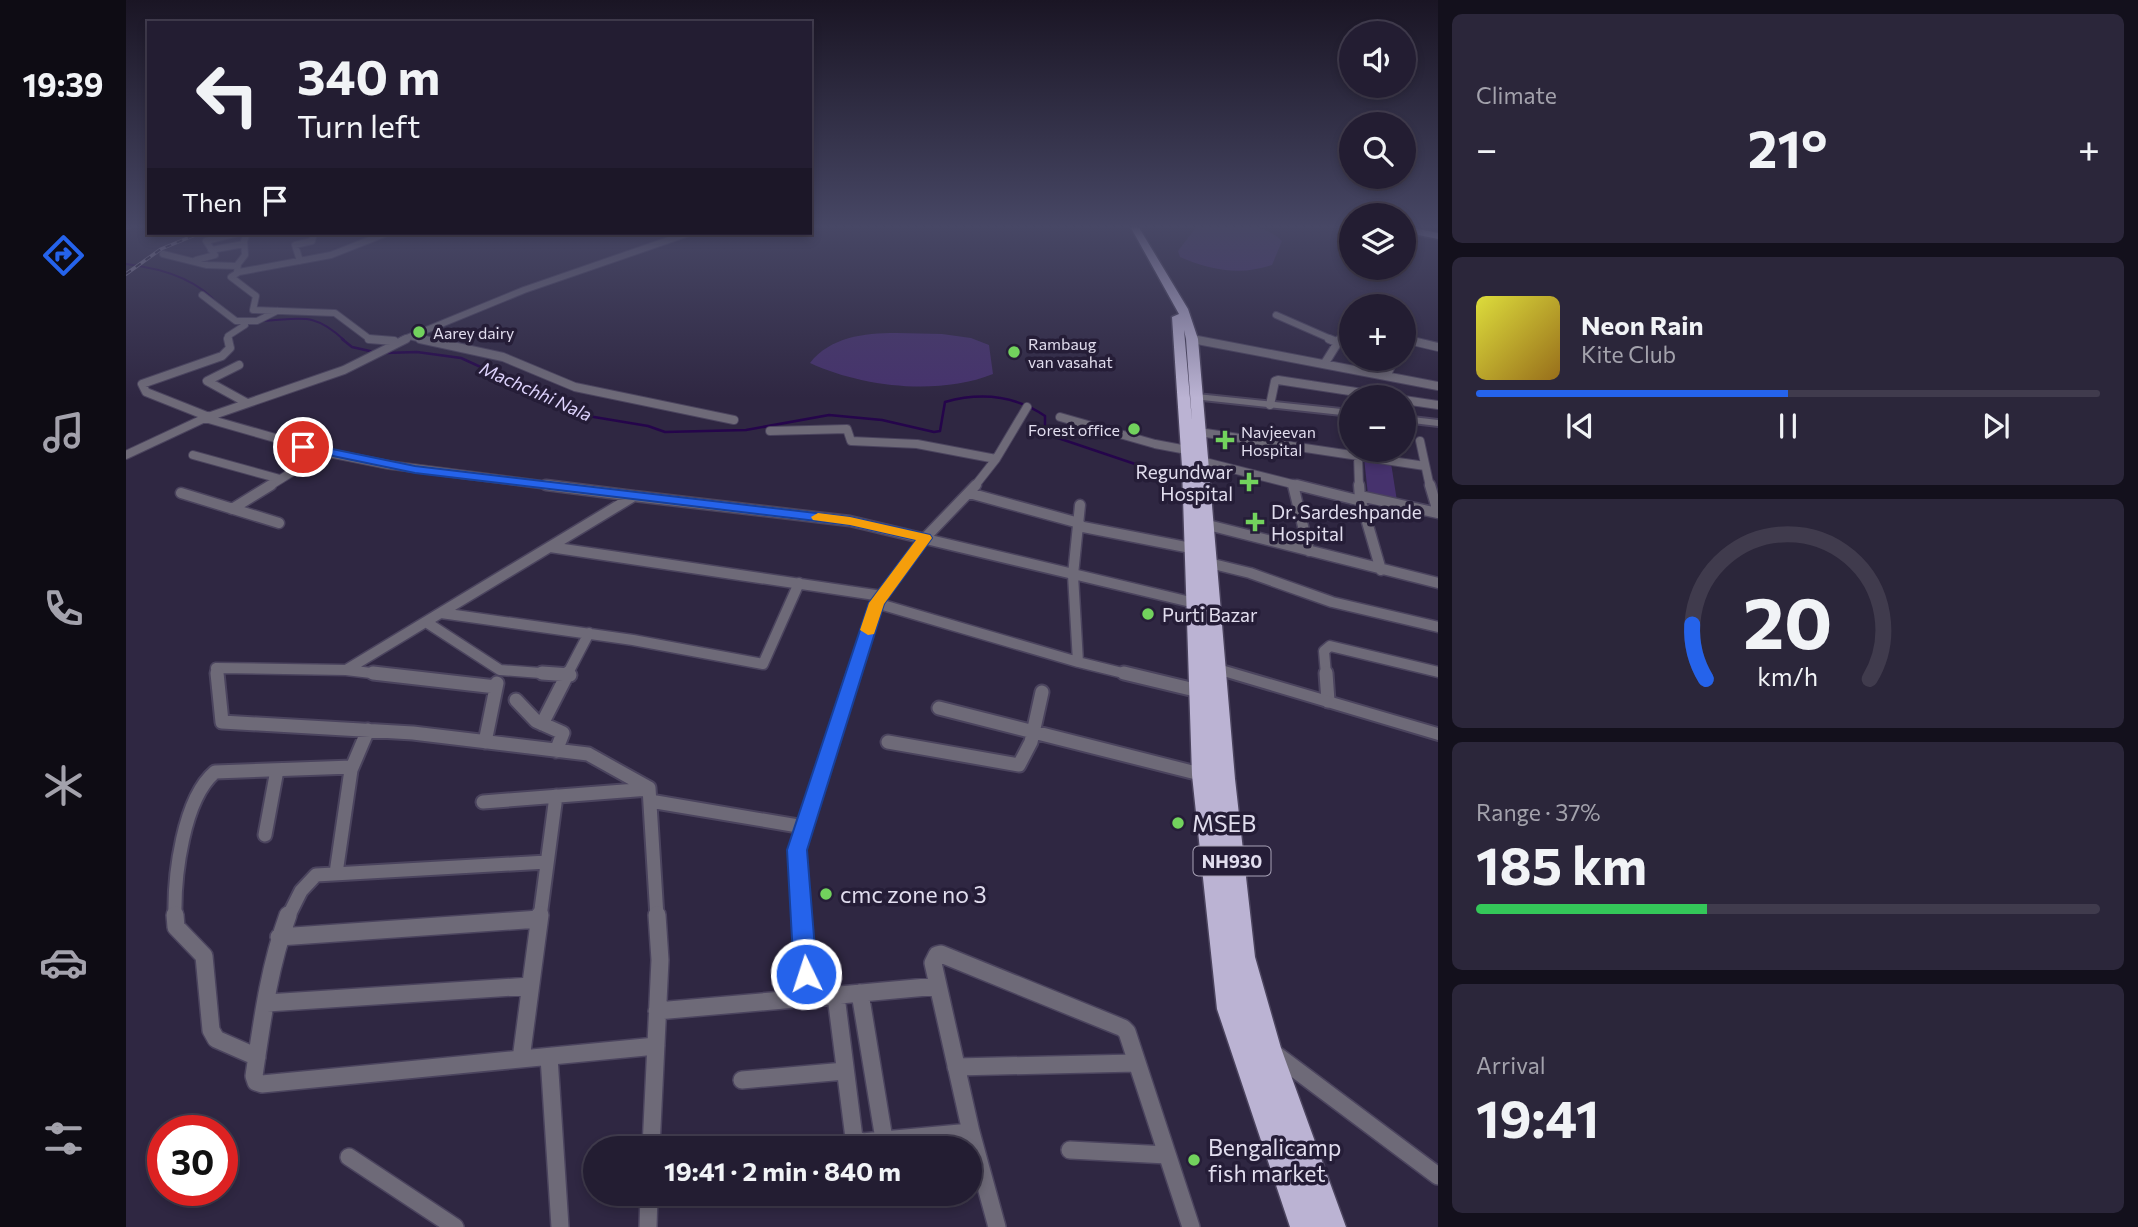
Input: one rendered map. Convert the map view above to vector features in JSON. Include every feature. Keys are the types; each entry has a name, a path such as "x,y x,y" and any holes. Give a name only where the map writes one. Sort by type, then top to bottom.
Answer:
{"highway":[{"name":"NH930","path":"1159,283 1177,316 1187,450 1213,526 1203,605 1230,1009 1312,1226"},
{"name":"NH930","path":"1168,283 1183,309 1192,339 1199,432 1196,477 1211,558"},
{"name":"NH930","path":"1208,666 1199,691 1211,734"},
{"name":"NH930","path":"1213,777 1242,957 1312,1226"}],"street":[{"path":"237,283 256,296 253,310 335,313 371,340 408,338 503,357 575,387 734,420"},
{"path":"126,455 207,417 332,374 365,360 386,347 543,283"},
{"path":"202,295 213,300 225,316 244,322 261,322 277,311"},
{"path":"1276,315 1339,343 1325,363"},
{"path":"244,322 244,325 228,336 230,348 222,356 142,384 146,392 207,417 324,452 415,470 850,521 1203,605"},
{"path":"1192,339 1438,386"},
{"path":"1416,342 1438,347"},
{"path":"239,365 207,380 247,403"},
{"path":"1387,375 1389,371"},
{"path":"1270,405 1275,382 1278,380 1339,389"},
{"path":"1184,396 1339,412"},
{"path":"1416,402 1438,405"},
{"path":"807,998 797,850 879,600 925,538 969,493 996,459 1027,407"},
{"path":"1060,417 1155,444 1187,450"},
{"path":"1416,420 1438,423"},
{"path":"770,430 847,429 851,441 917,444 996,459"},
{"path":"1199,432 1339,451"},
{"path":"1196,477 1293,485 1438,512 1420,442"},
{"path":"232,509 324,452"},
{"path":"193,455 280,479"},
{"path":"1362,462 1361,498 1381,570"},
{"path":"1404,462 1425,466"},
{"path":"1293,485 1309,551"},
{"path":"181,493 279,523"},
{"path":"969,493 1079,525 1211,558 1316,597 1438,627"},
{"path":"346,670 634,496"},
{"path":"1078,662 1073,575 1080,505"},
{"path":"1213,526 1438,583"},
{"path":"550,547 799,583 879,600 1078,662 1199,691"},
{"path":"441,613 589,634 763,664 799,583"},
{"path":"426,622 500,670 570,675"},
{"path":"542,724 570,675 589,634"},
{"path":"1328,701 1324,651 1330,646 1438,673"},
{"path":"1208,666 1438,734"},
{"path":"496,687 346,670 216,668 222,722 369,730 588,754 649,795"},
{"path":"485,742 500,670"},
{"path":"888,741 1015,765 1024,761 1042,692"},
{"path":"516,700 532,719 563,733 556,751"},
{"path":"939,708 1213,777"},
{"path":"336,873 352,767 369,730"},
{"path":"257,1057 216,1039 211,1030 204,957 180,933 174,920 181,854 189,818 203,780 215,772 352,767"},
{"path":"265,835 277,770"},
{"path":"483,802 556,796 649,795 804,827"},
{"path":"649,795 660,960 652,1136"},
{"path":"521,1059 556,796"},
{"path":"547,862 322,873 311,879 279,937 257,1057 254,1076 256,1082 262,1084 656,1046"},
{"path":"279,937 539,919"},
{"path":"997,1227 971,1132 933,963 937,955 941,954 1117,1023 1127,1032 1191,1227"},
{"path":"267,1003 530,986"},
{"path":"657,1012 938,986"},
{"path":"860,993 884,1136"},
{"path":"836,996 854,1136"},
{"path":"1267,1048 1438,1176"},
{"path":"549,1057 560,1227"},
{"path":"957,1067 1136,1063"},
{"path":"743,1080 845,1071"},
{"path":"921,1136 971,1132"},
{"path":"1070,1150 1167,1155"},
{"path":"349,1157 455,1227"},
{"path":"648,1227 649,1206"}],"shaded area":[{"path":"888,333 942,334 971,338 989,345 993,374 949,385 900,386 853,378 810,363 822,351 853,337"},
{"path":"1364,462 1391,463 1397,501 1368,495"}],"waterway":[{"name":"Machchhi Nala","path":"193,283 219,306"},
{"name":"Machchhi Nala","path":"260,321 314,321 323,324 344,340"},
{"name":"Machchhi Nala","path":"342,339 352,347 374,352"},
{"name":"Machchhi Nala","path":"385,353 417,352 461,358 588,416 648,426 665,432 746,430 829,415 882,420 934,432 940,431 945,402 971,397 997,397 1021,404 1045,416 1045,431 1055,437 1138,465 1185,473"}],"slow traffic":[{"path":"818,517 850,521 925,538 876,603 868,630"}],"place":[{"name":"Aarey dairy","path":"419,332"},
{"name":"Rambaug van vasahat","path":"1014,352"},
{"name":"Forest office","path":"1134,429"},
{"name":"Navjeevan Hospital","path":"1225,440"},
{"name":"Regundwar Hospital","path":"1249,482"},
{"name":"Dr. Sardeshpande Hospital","path":"1255,522"},
{"name":"Purti Bazar","path":"1148,614"},
{"name":"MSEB","path":"1178,823"},
{"name":"cmc zone no 3","path":"826,894"},
{"name":"Bengalicamp fish market","path":"1194,1160"}],"route":[{"path":"303,447 415,470 850,521 925,538 876,603 797,850 806,974"}]}
